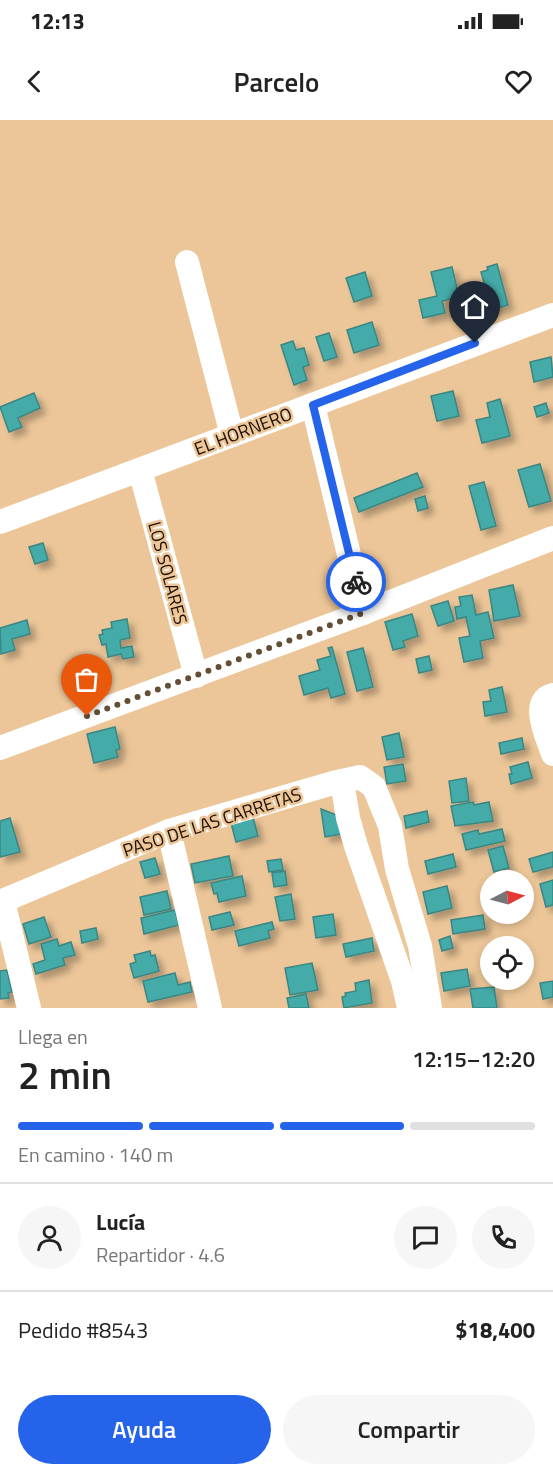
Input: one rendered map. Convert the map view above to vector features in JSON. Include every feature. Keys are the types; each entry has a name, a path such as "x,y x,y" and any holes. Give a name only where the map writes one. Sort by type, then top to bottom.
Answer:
{"street":[{"path":"187,262 232,435"},
{"name":"EL HORNERO","path":"0,522 553,315"},
{"path":"313,405 363,613"},
{"name":"LOS SOLARES","path":"140,470 196,676"},
{"path":"0,748 363,613 553,538"},
{"path":"553,695 542,701 541,717 553,754"},
{"path":"409,1008 404,981 348,818 351,779 374,787 390,826 397,869 420,946 430,1008"},
{"name":"PASO DE LAS CARRETAS","path":"2,902 169,831 351,779"},
{"path":"169,831 210,1008"},
{"path":"2,902 29,1008"}],"building":[{"path":"497,264 508,305 481,313 478,300 488,297 481,272"},
{"path":"452,267 459,297 442,301 445,313 423,318 419,300 437,296 431,272"},
{"path":"365,272 372,296 354,302 346,278"},
{"path":"372,322 379,345 354,353 347,330"},
{"path":"329,333 337,357 324,361 316,337"},
{"path":"293,341 296,350 304,348 309,365 303,367 307,380 294,385 281,345"},
{"path":"551,357 553,377 534,382 530,362"},
{"path":"453,391 459,416 437,421 431,396"},
{"path":"34,393 40,408 18,418 22,427 9,432 0,407"},
{"path":"500,399 510,436 482,443 476,420 490,417 487,403"},
{"path":"546,403 549,413 537,417 534,407"},
{"path":"540,464 551,501 529,507 518,470"},
{"path":"417,473 423,487 359,512 354,498"},
{"path":"484,482 496,526 481,530 469,486"},
{"path":"425,496 428,508 418,511 415,499"},
{"path":"43,543 48,560 35,564 29,547"},
{"path":"513,585 520,616 494,621 489,590"},
{"path":"472,595 476,615 488,612 494,638 480,641 483,658 464,662 459,638 470,636 466,617 457,619 455,607 461,606 459,597"},
{"path":"448,601 454,621 438,626 431,606"},
{"path":"412,614 418,636 403,641 405,647 393,650 385,622"},
{"path":"127,619 130,638 120,640 121,648 132,646 134,657 123,659 121,654 108,657 106,644 102,645 99,635 103,634 102,630 112,628 111,622"},
{"path":"27,620 30,634 12,639 15,650 1,654 0,628"},
{"path":"332,647 345,694 331,698 328,688 304,695 299,676 320,670 317,660 331,656 328,648"},
{"path":"363,648 373,687 357,691 347,652"},
{"path":"429,656 432,670 419,673 416,659"},
{"path":"502,687 507,712 485,716 483,702 491,701 489,690"},
{"path":"115,727 120,749 116,750 118,757 94,763 87,734"},
{"path":"399,733 404,757 387,760 382,737"},
{"path":"522,738 524,749 501,754 499,743"},
{"path":"528,762 532,778 511,784 510,767"},
{"path":"403,764 406,781 387,784 384,767"},
{"path":"466,778 469,801 452,803 449,781"},
{"path":"473,802 474,805 489,802 493,821 455,826 451,806"},
{"path":"321,809 339,816 342,834 325,837"},
{"path":"427,811 429,822 406,828 404,816"},
{"path":"253,817 258,836 236,842 231,823"},
{"path":"10,818 20,852 0,857 0,821"},
{"path":"502,829 505,841 466,850 462,834 478,830 479,834"},
{"path":"503,846 509,868 493,870 488,850"},
{"path":"553,852 553,867 534,872 529,859"},
{"path":"453,854 456,867 428,874 425,861"},
{"path":"229,856 233,876 195,883 191,864"},
{"path":"155,858 160,874 145,878 140,862"},
{"path":"281,859 283,870 269,872 267,861"},
{"path":"285,871 287,885 274,887 272,873"},
{"path":"242,876 246,896 219,902 211,883"},
{"path":"553,880 553,905 546,907 540,884"},
{"path":"447,886 452,908 428,914 423,892"},
{"path":"167,891 171,909 144,915 140,897"},
{"path":"291,894 295,919 280,921 275,897"},
{"path":"175,910 179,925 144,934 141,918"},
{"path":"230,912 234,925 212,930 209,917"},
{"path":"333,914 336,935 316,938 313,917"},
{"path":"480,915 480,924 484,924 485,929 453,934 451,920"},
{"path":"44,917 51,937 29,944 23,924"},
{"path":"272,922 274,929 268,931 270,938 239,946 235,931"},
{"path":"96,928 98,939 82,943 80,931"},
{"path":"450,936 453,948 442,951 439,940"},
{"path":"372,938 374,951 346,957 343,944"},
{"path":"57,939 59,946 71,942 75,955 63,958 65,965 36,974 33,964 45,960 41,944"},
{"path":"150,951 151,956 155,955 159,971 134,978 130,964 136,962 134,955"},
{"path":"312,963 318,990 290,995 285,968"},
{"path":"467,969 470,986 444,991 441,973"},
{"path":"7,970 12,992 8,993 9,998 0,999 0,971"},
{"path":"175,973 178,985 190,982 192,992 148,1002 143,981"},
{"path":"369,980 372,1003 344,1008 342,997 346,996 345,993 356,991 355,983"},
{"path":"553,981 553,997 543,999 540,983"},
{"path":"470,989 494,990 497,1008 473,1008"},
{"path":"306,994 309,1008 289,1008 287,998"}],"way so far":[{"path":"87,716 363,613 356,582"}],"route":[{"path":"356,582 313,405 475,343"}]}
